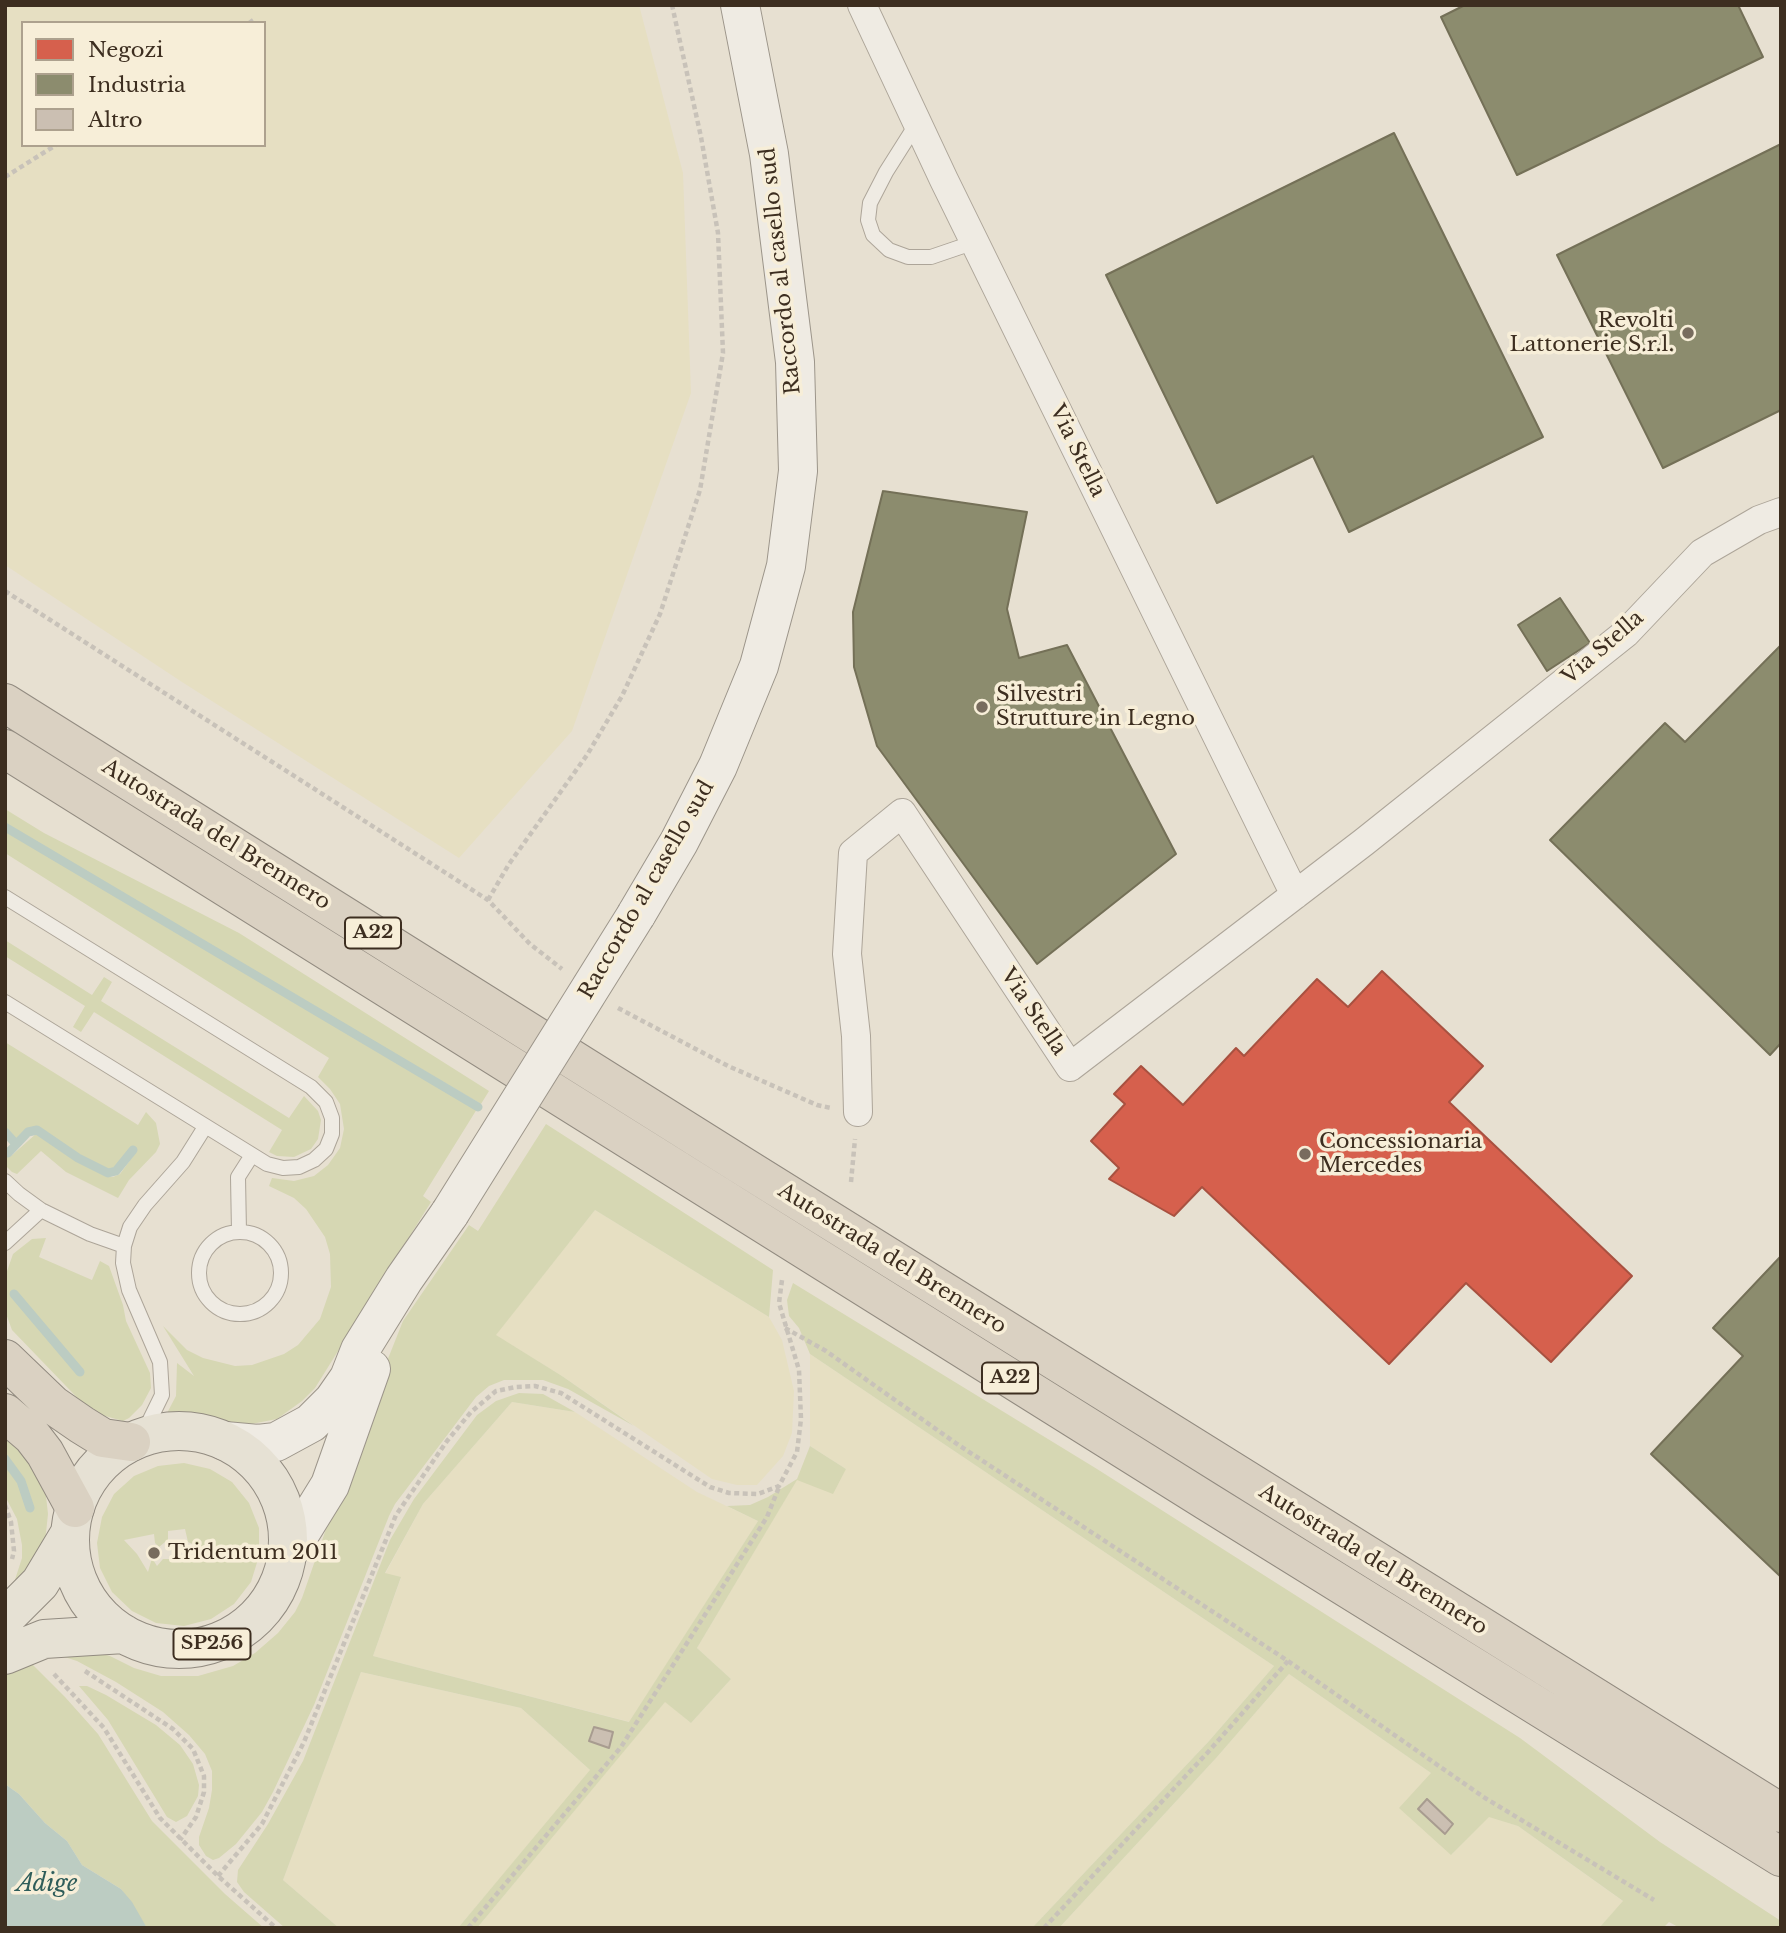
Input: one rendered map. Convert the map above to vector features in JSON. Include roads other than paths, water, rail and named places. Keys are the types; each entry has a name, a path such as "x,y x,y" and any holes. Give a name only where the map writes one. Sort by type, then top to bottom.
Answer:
{"highway":[{"name":"Autostrada del Brennero","path":"5,703 1356,1550 1781,1813"},
{"name":"Autostrada del Brennero","path":"5,749 1781,1857"},
{"path":"5,1359 53,1405 103,1438 136,1440"},
{"path":"5,1413 32,1436 45,1453 73,1520"}],"main road":[{"name":"Raccordo al casello sud","path":"9,1640 73,1520 84,1486 97,1469 118,1450 136,1440 158,1433 177,1431 195,1432 225,1441 258,1444 276,1442 312,1423 333,1401 349,1378 360,1350 404,1279 450,1213 635,915 679,842 718,766 759,666 786,566 798,471 795,362 769,154 740,5"},
{"name":"Raccordo al casello sud","path":"73,1520 74,1570 85,1596 108,1623 124,1634 161,1648 202,1647 229,1637 253,1620 268,1604 278,1586 288,1553 330,1485 404,1279"},
{"name":"Raccordo al casello sud","path":"225,1441 249,1456 272,1483 286,1520 288,1553"},
{"name":"Raccordo al casello sud","path":"9,1640 124,1634"}],"street":[{"name":"Via Stella","path":"862,5 1295,895"},
{"name":"Via Stella","path":"858,1112 856,1036 847,954 853,853 902,813 1070,1067 1295,895 1626,633 1702,553 1759,520 1781,512"}],"lane":[{"path":"917,122 870,203 868,220 873,235 889,250 908,257 931,257 975,242"},
{"path":"5,897 311,1087 326,1102 332,1118 332,1134 326,1149 314,1160 299,1167 283,1168 267,1164 5,1002"},
{"path":"136,1440 162,1395 160,1362 129,1290 123,1263 124,1246 131,1227 145,1205 183,1162 205,1127"},
{"path":"239,1232 238,1177 252,1155"},
{"path":"5,1181 41,1210 90,1234 124,1246"},
{"path":"5,1243 41,1210"},
{"path":"239,1232 262,1238 272,1247 279,1258 281,1271 279,1285 273,1297 264,1306 238,1314 225,1311 214,1304 205,1293 200,1281 200,1267 212,1244 223,1236 239,1232"}],"water":[{"name":"Adige","path":"5,1784 19,1794 45,1823 67,1841 82,1865 121,1889 147,1928 5,1928"}],"waterway":[{"path":"5,827 478,1107"},
{"path":"8,1153 28,1132 37,1130 78,1158 108,1173 116,1171 133,1150"},
{"path":"5,1132 16,1144"},
{"path":"14,1294 80,1372"},
{"path":"5,1459 21,1481 30,1508"}],"place":[{"name":"Revolti Lattonerie S.r.l.","path":"1688,333"},
{"name":"Silvestri Strutture in Legno","path":"982,707"},
{"name":"Concessionaria Mercedes","path":"1305,1154"},
{"name":"Tridentum 2011","path":"154,1553"}]}
